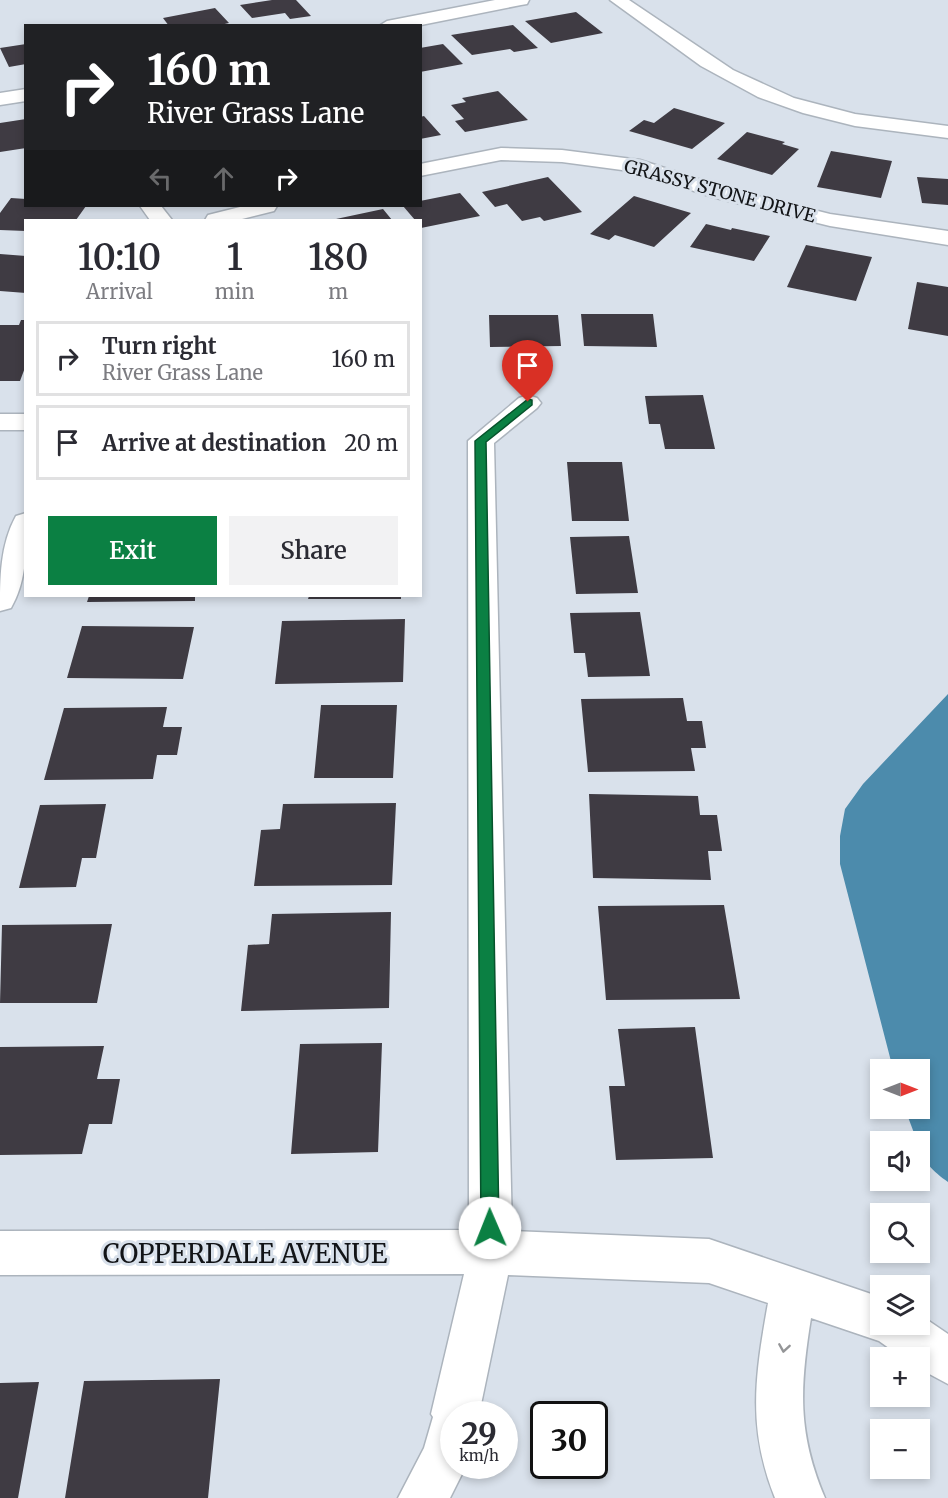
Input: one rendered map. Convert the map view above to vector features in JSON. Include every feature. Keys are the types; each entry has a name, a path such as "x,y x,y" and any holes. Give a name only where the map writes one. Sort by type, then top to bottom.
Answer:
{"street":[{"path":"397,24 521,0"},
{"path":"618,0 723,71 764,93 824,114 886,127 948,132"},
{"path":"0,99 24,94"},
{"name":"GRASSY STONE DRIVE","path":"422,170 501,154 573,158 640,166 719,193 830,220 948,238"},
{"path":"220,219 262,207"},
{"path":"458,1401 491,1252 481,441 528,402"},
{"path":"0,422 24,422"},
{"path":"0,601 24,528"},
{"name":"COPPERDALE AVENUE","path":"0,1253 491,1252 709,1261 870,1316"},
{"path":"793,1290 778,1383 779,1431 793,1484 800,1498"},
{"path":"909,1335 948,1361"},
{"path":"423,1498 440,1467"}],"water":[{"path":"948,694 948,1182 930,1166 930,1131 913,1131 909,1119 930,1119 930,1059 890,1059 840,864 840,836 845,809 863,784"}],"building":[{"path":"272,0 296,0 311,16 290,19 285,13 252,18 240,5"},
{"path":"215,8 229,23 168,24 163,18"},
{"path":"576,12 603,33 551,43 525,21"},
{"path":"513,25 538,48 514,52 510,49 472,55 451,35"},
{"path":"24,44 24,64 9,67 0,48"},
{"path":"443,44 463,64 422,72 422,48"},
{"path":"498,91 528,120 465,132 455,121 464,119 451,105 466,102 462,98"},
{"path":"674,108 725,123 692,149 629,131 644,120 654,123"},
{"path":"422,116 424,116 441,135 422,139"},
{"path":"24,119 24,148 0,152 0,123"},
{"path":"747,132 785,142 782,144 799,149 772,175 717,159"},
{"path":"831,151 892,161 881,198 817,187"},
{"path":"548,177 582,212 544,221 540,217 522,221 507,204 495,207 482,192"},
{"path":"917,177 948,179 948,205 922,203"},
{"path":"460,193 480,216 422,228 422,219 414,219 404,207 422,207 422,201"},
{"path":"634,196 691,213 654,247 615,235 609,240 590,234"},
{"path":"11,198 24,199 24,207 85,207 77,219 24,219 24,231 0,230 0,213"},
{"path":"383,209 391,219 336,219"},
{"path":"706,224 770,236 754,261 690,247"},
{"path":"806,245 872,257 856,301 787,287"},
{"path":"0,254 24,256 24,293 0,291"},
{"path":"917,282 948,287 948,336 908,329"},
{"path":"581,314 653,314 657,347 584,346"},
{"path":"489,315 558,315 561,346 490,347"},
{"path":"21,320 24,320 24,370 20,381 0,381 0,325 19,325"},
{"path":"703,395 715,449 665,449 660,424 649,424 645,396"},
{"path":"567,462 622,462 629,521 572,521"},
{"path":"629,536 638,593 576,594 570,537"},
{"path":"89,597 195,597 195,601 87,602"},
{"path":"309,597 401,597 401,599 308,599"},
{"path":"640,612 650,676 588,677 585,653 574,653 570,613"},
{"path":"405,619 403,682 275,684 282,621"},
{"path":"82,626 194,627 183,679 67,678"},
{"path":"683,698 687,721 702,721 706,748 691,748 695,771 588,772 581,699"},
{"path":"321,705 397,705 393,778 314,778"},
{"path":"167,707 163,727 182,727 177,755 157,755 153,779 44,780 64,708"},
{"path":"589,794 698,796 700,815 717,815 722,851 708,851 711,880 593,878"},
{"path":"396,803 392,885 254,886 261,830 280,829 283,804"},
{"path":"106,804 96,858 82,858 76,887 19,888 40,805"},
{"path":"724,905 740,999 606,1000 598,906"},
{"path":"391,912 389,1008 241,1011 248,945 269,944 272,914"},
{"path":"112,924 97,1003 0,1003 2,925"},
{"path":"695,1027 713,1158 616,1160 609,1086 625,1086 618,1029"},
{"path":"382,1043 378,1152 291,1154 300,1044"},
{"path":"104,1046 97,1079 120,1079 112,1124 89,1124 82,1154 0,1155 0,1047"},
{"path":"220,1379 208,1498 65,1498 84,1381"},
{"path":"39,1382 18,1498 0,1498 0,1383"}],"route":[{"path":"490,1228 481,441 528,402"}]}
